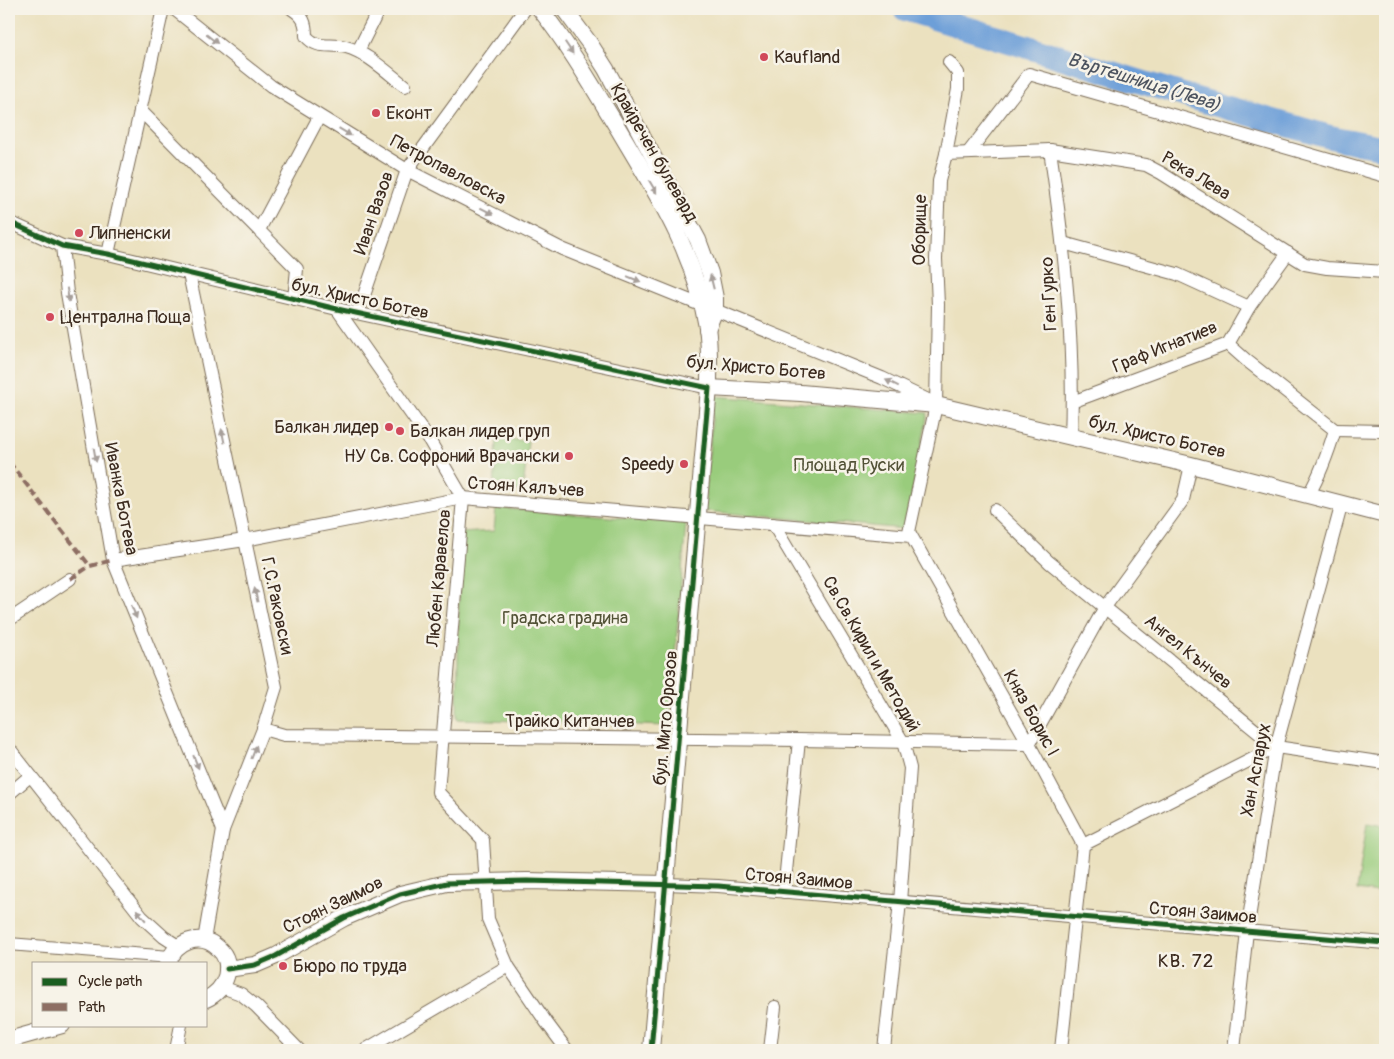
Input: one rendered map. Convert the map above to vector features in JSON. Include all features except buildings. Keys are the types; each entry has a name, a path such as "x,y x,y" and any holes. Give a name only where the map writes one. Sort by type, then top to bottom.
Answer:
{"street":[{"path":"108,254 163,9"},
{"name":"Петропавловска","path":"174,9 272,86 407,170 562,249 882,378 936,404"},
{"path":"292,9 299,13 304,20 306,36 315,44 346,47 358,51 405,86"},
{"path":"358,51 379,9"},
{"name":"Иван Вазов","path":"358,313 407,170 525,9"},
{"name":"Крайречен булевард","path":"540,9 561,36 586,74 671,218 709,308"},
{"name":"Крайречен булевард","path":"564,9 606,69 698,240 714,286 707,329 709,388"},
{"name":"Оборище","path":"936,404 938,305 936,258 939,181 958,89 958,73 949,62"},
{"path":"968,153 1029,74 1385,176"},
{"path":"140,110 297,269 294,299"},
{"path":"259,230 319,117"},
{"name":"Река Лева","path":"946,154 1050,150 1146,166 1161,173 1305,264 1327,268 1385,272"},
{"name":"Ген Гурко","path":"1050,150 1063,244 1072,402 1071,437"},
{"name":"бул. Христо Ботев","path":"9,222 62,246 108,254 337,309 709,388 936,404 1309,494 1385,515"},
{"path":"1063,244 1177,274 1249,307"},
{"name":"Иванка Ботева","path":"62,246 68,293 114,560 223,830"},
{"name":"Граф Игнатиев","path":"1072,402 1228,344 1249,307 1288,253"},
{"name":"Г.С.Раковски","path":"189,274 276,687 263,729 223,830 204,940"},
{"name":"Любен Каравелов","path":"337,309 428,438 463,498 438,792 483,840 488,919 508,966 567,1050"},
{"path":"1228,344 1254,367 1335,430 1385,431"},
{"name":"бул. Мито Орозов","path":"651,1050 709,388"},
{"path":"911,536 909,532 936,404"},
{"path":"1309,494 1325,464 1335,430"},
{"path":"1029,744 1105,607 1180,505 1187,489 1191,465"},
{"name":"Стоян Кялъчев","path":"114,560 245,540 463,498 911,536"},
{"name":"Хан Аспарух","path":"1234,1050 1247,931 1276,747 1342,503"},
{"name":"Ангел Кънчев","path":"996,510 1049,562 1276,747"},
{"name":"Св.Св.Кирил и Методий","path":"773,524 903,742 910,768 900,902 884,1050"},
{"name":"Княз Борис I","path":"911,536 1029,744 1083,845"},
{"path":"9,620 70,579"},
{"name":"Трайко Китанчев","path":"263,729 284,735 1029,744"},
{"path":"784,892 799,740"},
{"path":"1061,1050 1083,845 1276,747 1385,763"},
{"path":"9,748 142,916 164,938 172,955"},
{"path":"9,794 30,776"},
{"name":"Стоян Заимов","path":"227,969 255,964 276,956 344,918 400,894 447,883 527,881 718,886 1385,943"},
{"path":"9,944 172,955 195,940 204,940 218,948 223,954 227,969 222,986 216,994 208,997"},
{"path":"364,1050 508,966"},
{"path":"222,986 241,994 256,1006 299,1050"},
{"path":"770,1050 775,1007"},
{"path":"9,1040 58,1026"},
{"path":"176,1050 181,1026"}],"green space":[{"name":"Площад Руски","path":"714,396 928,413 905,529 704,511"},
{"path":"497,438 528,441 523,491 494,488"},
{"name":"Градска градина","path":"496,508 686,523 669,726 457,719 460,533 494,531"},
{"path":"1367,823 1385,826 1385,894 1357,890"}],"waterway":[{"name":"Въртешница (Лева)","path":"905,9 1193,98 1330,137 1385,148"}],"marked path":[{"path":"9,462 90,566"},
{"path":"70,579 90,566 113,560"}],"cycle path":[{"path":"9,222 62,246 108,254 337,309 709,388 651,1050"},
{"path":"227,969 255,965 276,956 344,918 400,894 447,883 527,881 718,886 1385,943"}],"place":[{"name":"Kaufland","path":"764,57"},
{"name":"Еконт","path":"376,113"},
{"name":"Липненски","path":"79,233"},
{"name":"Централна Поща","path":"50,317"},
{"name":"Балкан лидер","path":"389,427"},
{"name":"Балкан лидер груп","path":"400,431"},
{"name":"НУ Св. Софроний Врачански","path":"569,456"},
{"name":"Speedy","path":"684,464"},
{"name":"Бюро по труда","path":"283,966"}],"district":[{"name":"КВ. 72","path":"1186,961"}]}
